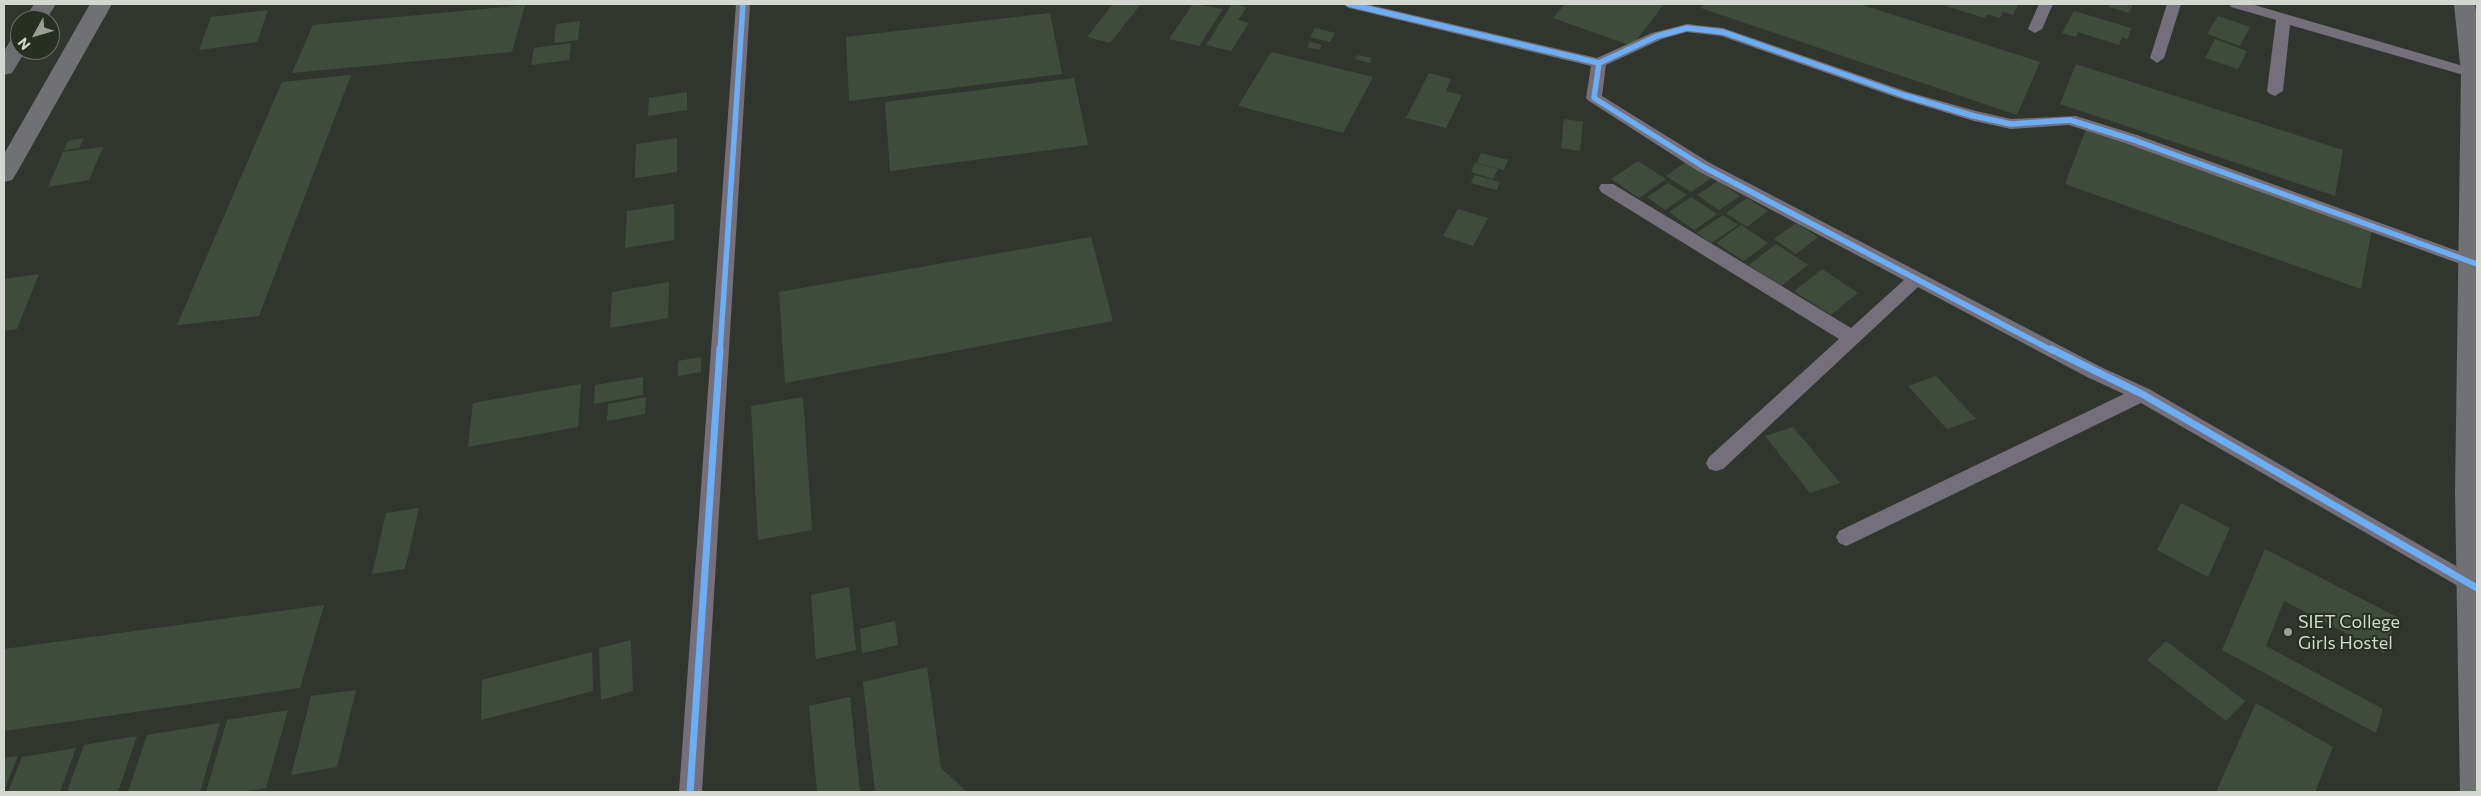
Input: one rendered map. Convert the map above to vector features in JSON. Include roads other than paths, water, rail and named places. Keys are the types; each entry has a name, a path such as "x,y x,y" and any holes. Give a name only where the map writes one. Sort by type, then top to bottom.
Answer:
{"main road":[{"path":"4,174 101,4"},
{"path":"2465,4 2472,73 2474,263 2470,492 2475,587 2477,792"}],"street":[{"path":"690,792 743,4"},
{"path":"1349,4 1599,63 1657,36 1687,28 1723,32 1903,95 1974,116 2011,124 2043,120 2070,120 2131,139 2474,263"},
{"path":"2035,29 2046,4"},
{"path":"2157,58 2174,4"},
{"path":"2236,4 2472,73"},
{"path":"2275,91 2284,18"},
{"path":"1599,63 1595,76 1594,98 1624,119 1704,167 2094,372 2142,394 2475,587"},
{"path":"1607,188 1852,338"},
{"path":"1716,463 1916,279"},
{"path":"1846,537 2142,394"}],"place":[{"name":"SIET College Girls Hostel","path":"2288,632"}]}
